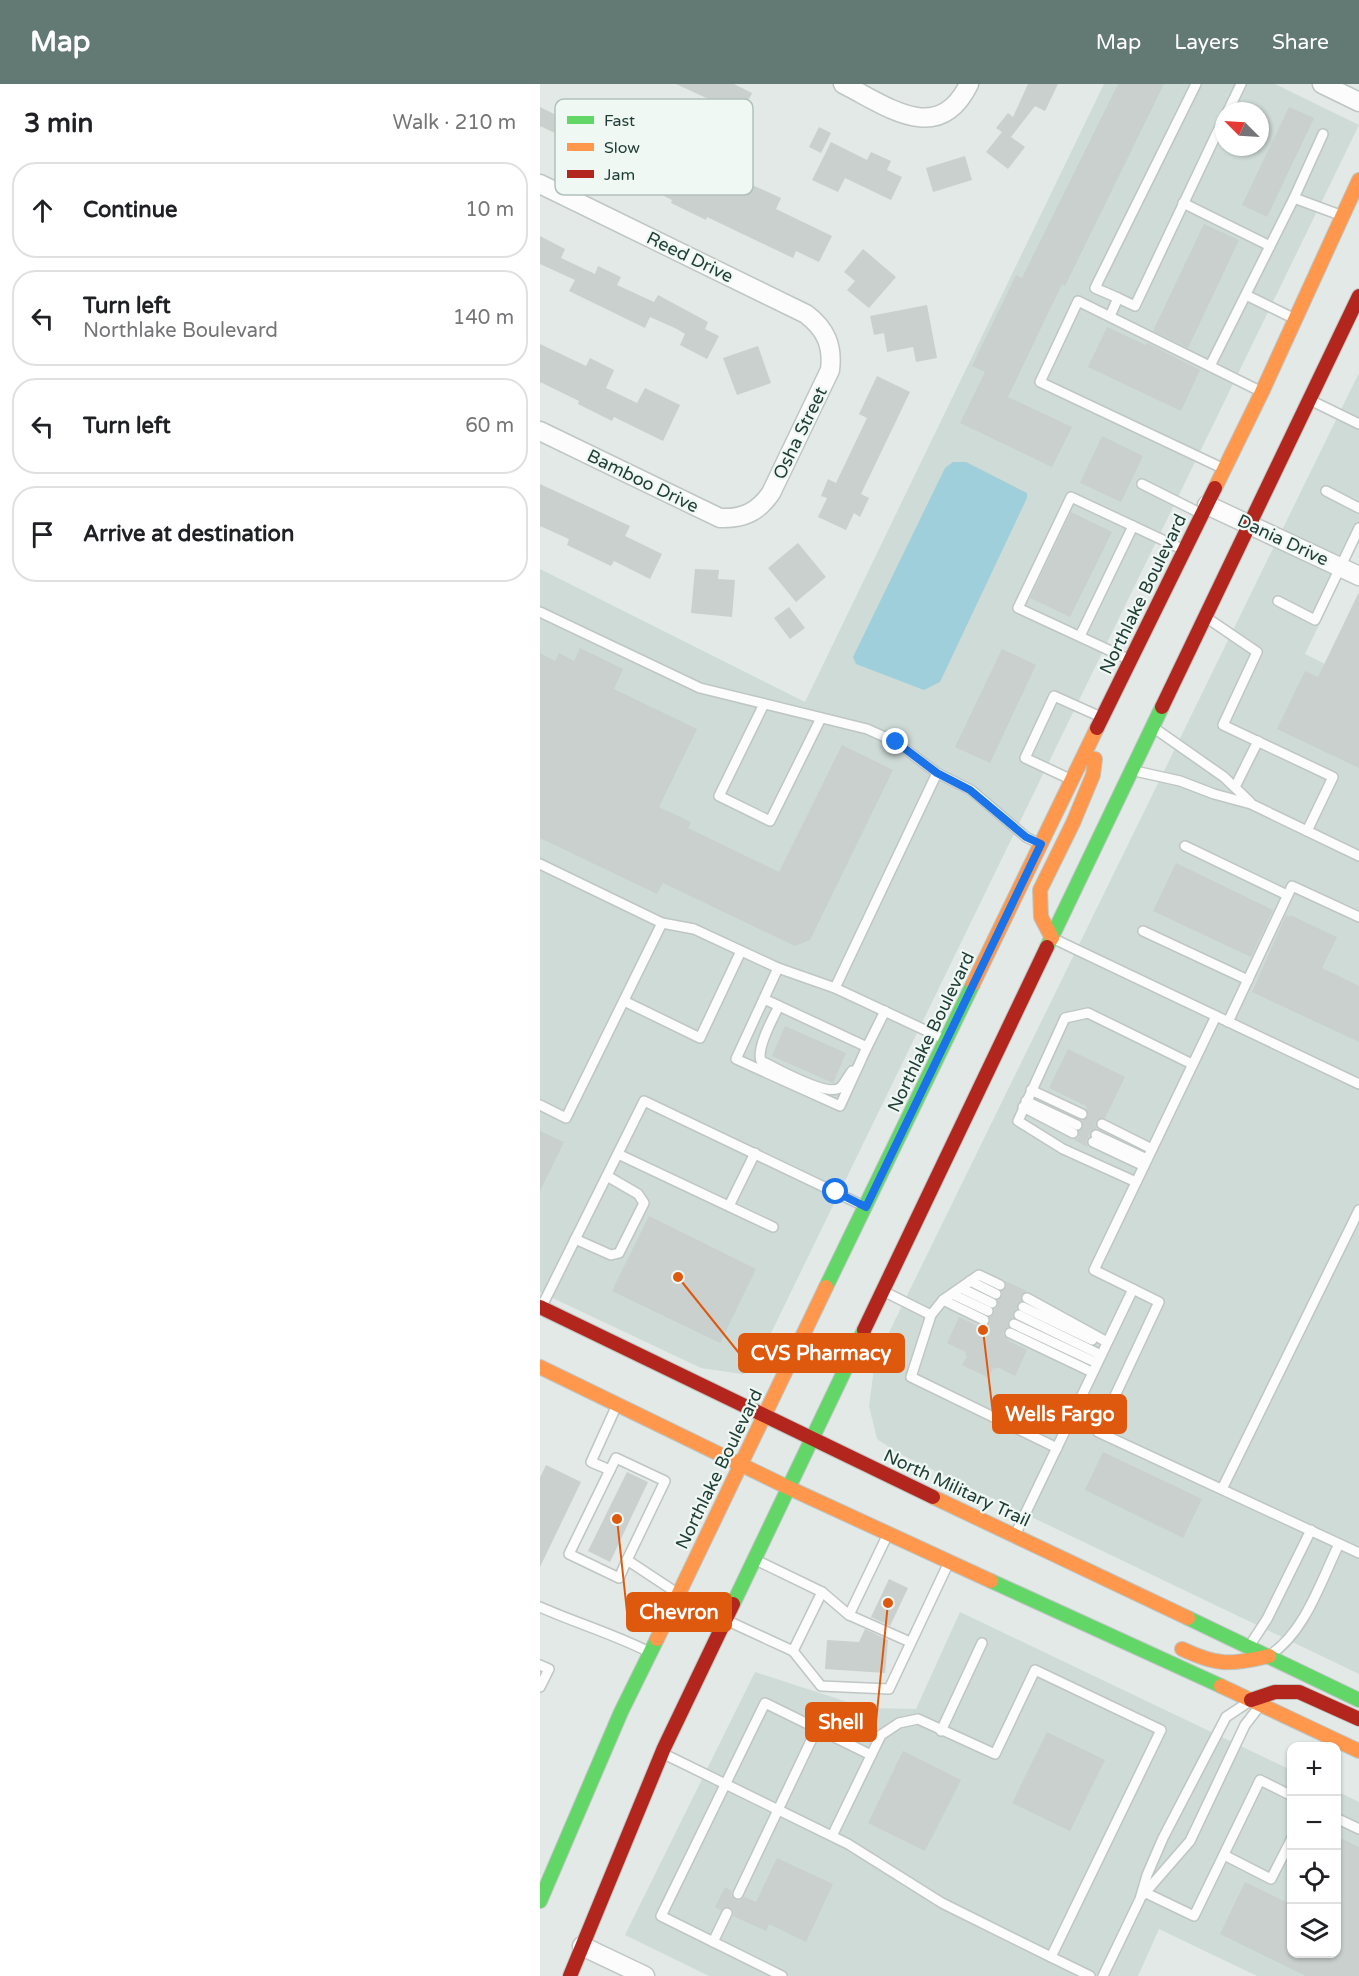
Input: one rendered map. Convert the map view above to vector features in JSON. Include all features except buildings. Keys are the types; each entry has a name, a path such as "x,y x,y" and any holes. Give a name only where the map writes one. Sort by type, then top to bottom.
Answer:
{"main road":[{"name":"Northlake Boulevard","path":"540,1901 621,1712 1262,392 1359,180"},
{"path":"570,1976 662,1753 753,1559 884,1292 1359,297"},
{"path":"1052,938 1041,917 1040,891 1093,775 1102,718"},
{"name":"North Military Trail","path":"541,1307 765,1417 1359,1700"},
{"path":"540,1367 739,1465 1359,1751"},
{"path":"1016,1591 1078,1606"},
{"path":"1169,1643 1209,1661 1226,1664 1236,1664 1269,1656"},
{"path":"1256,1702 1275,1692 1299,1692 1359,1719"}],"street":[{"path":"843,84 910,117 924,119 939,116 954,107 969,84"},
{"path":"1322,84 1359,102"},
{"name":"Reed Drive","path":"540,184 555,191"},
{"name":"Reed Drive","path":"563,195 806,314 817,323 829,342"},
{"name":"Osha Street","path":"748,515 764,504 771,493 830,370 832,356 829,342"},
{"name":"Bamboo Drive","path":"540,431 720,518 734,519 748,515"},
{"name":"Dania Drive","path":"1205,509 1249,524 1359,576"},
{"path":"582,1946 645,1976"}],"lane":[{"path":"1196,84 1095,288 1135,306 1215,137"},
{"path":"1232,102 1240,84"},
{"path":"1210,366 1294,198 1323,134"},
{"path":"1294,198 1342,216"},
{"path":"1184,203 1270,246"},
{"path":"1246,295 1295,319"},
{"path":"1110,316 1118,298"},
{"path":"1224,469 1040,382 1078,301 1262,392"},
{"path":"1309,400 1359,424"},
{"path":"1142,484 1205,509"},
{"path":"1326,491 1359,508"},
{"path":"1130,660 1018,608 1071,497 1185,550"},
{"path":"1080,636 1133,526"},
{"path":"1278,602 1315,620 1359,528"},
{"path":"540,612 700,688 867,729 896,742 937,773 970,790 1026,837 1041,844"},
{"path":"1205,617 1257,652 1223,725 1333,777 1307,831"},
{"path":"1072,780 1025,758 1054,696 1102,718"},
{"path":"764,704 719,796 770,821 821,718"},
{"path":"1152,727 1187,750 1235,787 1251,804"},
{"path":"1235,787 1258,741"},
{"path":"1132,770 1251,804 1359,856"},
{"path":"835,988 937,773"},
{"path":"1185,846 1287,895"},
{"path":"540,864 662,923 694,929 778,968 835,988 946,1041"},
{"path":"1228,1022 1292,886 1359,917"},
{"path":"540,1104 566,1118 662,923"},
{"path":"1143,931 1248,980"},
{"path":"1052,938 1359,1084"},
{"path":"624,1000 700,1038 741,951"},
{"path":"778,968 736,1059 840,1106 885,1011"},
{"path":"764,999 867,1047"},
{"path":"779,1006 762,1044 759,1056 761,1061 817,1088 834,1090 841,1087 851,1071 858,1067"},
{"path":"1136,1182 1063,1149 1018,1121 1030,1090 1065,1018 1088,1014 1192,1064"},
{"path":"1216,1016 1094,1270 1159,1302 1098,1432 1359,1553"},
{"path":"1030,1090 1082,1114"},
{"path":"541,1307 644,1101 866,1207"},
{"path":"1024,1104 1075,1129"},
{"path":"1102,1124 1152,1149"},
{"path":"1094,1138 1145,1163"},
{"path":"729,1206 755,1153"},
{"path":"618,1154 773,1227"},
{"path":"575,1239 614,1256 619,1253 644,1203 638,1194 607,1176"},
{"path":"1222,1489 1359,1210"},
{"path":"992,1303 979,1275 943,1300 931,1315 911,1377 1057,1448"},
{"path":"970,1281 992,1303"},
{"path":"961,1288 992,1303"},
{"path":"1015,1535 1133,1289"},
{"path":"884,1292 931,1315"},
{"path":"951,1294 992,1303"},
{"path":"943,1300 992,1303"},
{"path":"1019,1315 1101,1356"},
{"path":"1019,1315 1101,1356"},
{"path":"1019,1315 1101,1356"},
{"path":"610,1470 591,1462 617,1405"},
{"path":"616,1458 665,1481 619,1578 569,1554 610,1470 616,1458"},
{"path":"1249,1647 1267,1619 1311,1530"},
{"path":"849,1615 888,1533"},
{"path":"1269,1656 1298,1629 1339,1544"},
{"path":"753,1559 822,1592 849,1615 910,1642"},
{"path":"627,1560 679,1594"},
{"path":"725,1620 793,1652 821,1686 889,1689 949,1561"},
{"path":"793,1652 822,1592"},
{"path":"540,1607 650,1652"},
{"path":"940,1731 982,1643"},
{"path":"540,1665 549,1669 540,1687"},
{"path":"832,1836 881,1735 899,1723 918,1719 940,1731 995,1754 1035,1670 1161,1730 1052,1958"},
{"path":"1143,1896 1147,1875 1163,1838 1226,1717 1256,1702"},
{"path":"1103,1976 1143,1896 1190,1841 1256,1702"},
{"path":"782,1976 661,1916 765,1703 871,1755"},
{"path":"738,1894 817,1728"},
{"path":"662,1753 832,1836 942,1903 1090,1976"},
{"path":"1143,1896 1194,1916 1260,1780 1287,1794"},
{"path":"1341,1820 1359,1829"},
{"path":"1224,1856 1271,1879 1287,1848"},
{"path":"713,1942 727,1913"}],"shaded area":[{"path":"1104,84 1275,84 1359,125 752,1372 742,1374 701,1368 540,1292 540,569 805,702"},
{"path":"1359,373 1359,542 1305,654 1359,681 1359,1674 898,1453 877,1439 869,1406 875,1361"},
{"path":"960,1612 1287,1768 1287,1958 1335,1958 1327,1976 1257,1976 1159,1929 1138,1976 709,1976 625,1935 755,1672 866,1708 916,1709"},
{"path":"1341,1793 1359,1802 1359,1907 1341,1946"}],"water":[{"path":"953,462 966,462 1027,493 1027,498 940,682 924,690 856,664 853,657 945,468"}],"traffic: fast":[{"path":"1047,947 1162,707"},
{"path":"826,1287 973,984"},
{"path":"733,1604 864,1330"},
{"path":"991,1581 1221,1686"},
{"path":"1188,1618 1359,1700"},
{"path":"540,1901 621,1712 657,1639"}],"traffic: slow":[{"path":"1215,488 1262,392 1359,180"},
{"path":"973,984 1097,728"},
{"path":"1052,938 1041,917 1040,890 1073,823 1093,775 1095,759"},
{"path":"657,1639 826,1287"},
{"path":"540,1367 787,1487 991,1581"},
{"path":"933,1497 1188,1618"},
{"path":"1182,1649 1205,1659 1225,1662 1269,1656"},
{"path":"1221,1686 1359,1751"}],"traffic: jam":[{"path":"1162,707 1359,296"},
{"path":"1097,728 1215,488"},
{"path":"864,1330 1047,947"},
{"path":"540,1307 933,1497"},
{"path":"570,1976 664,1748 733,1604"},
{"path":"1251,1700 1275,1692 1299,1692 1359,1719"}],"place":[{"name":"CVS Pharmacy","path":"678,1277"},
{"name":"Wells Fargo","path":"983,1330"},
{"name":"Chevron","path":"617,1519"},
{"name":"Shell","path":"888,1603"}],"route":[{"path":"836,1192 866,1207 1041,844 1026,837 970,790 937,773 896,742"}]}
